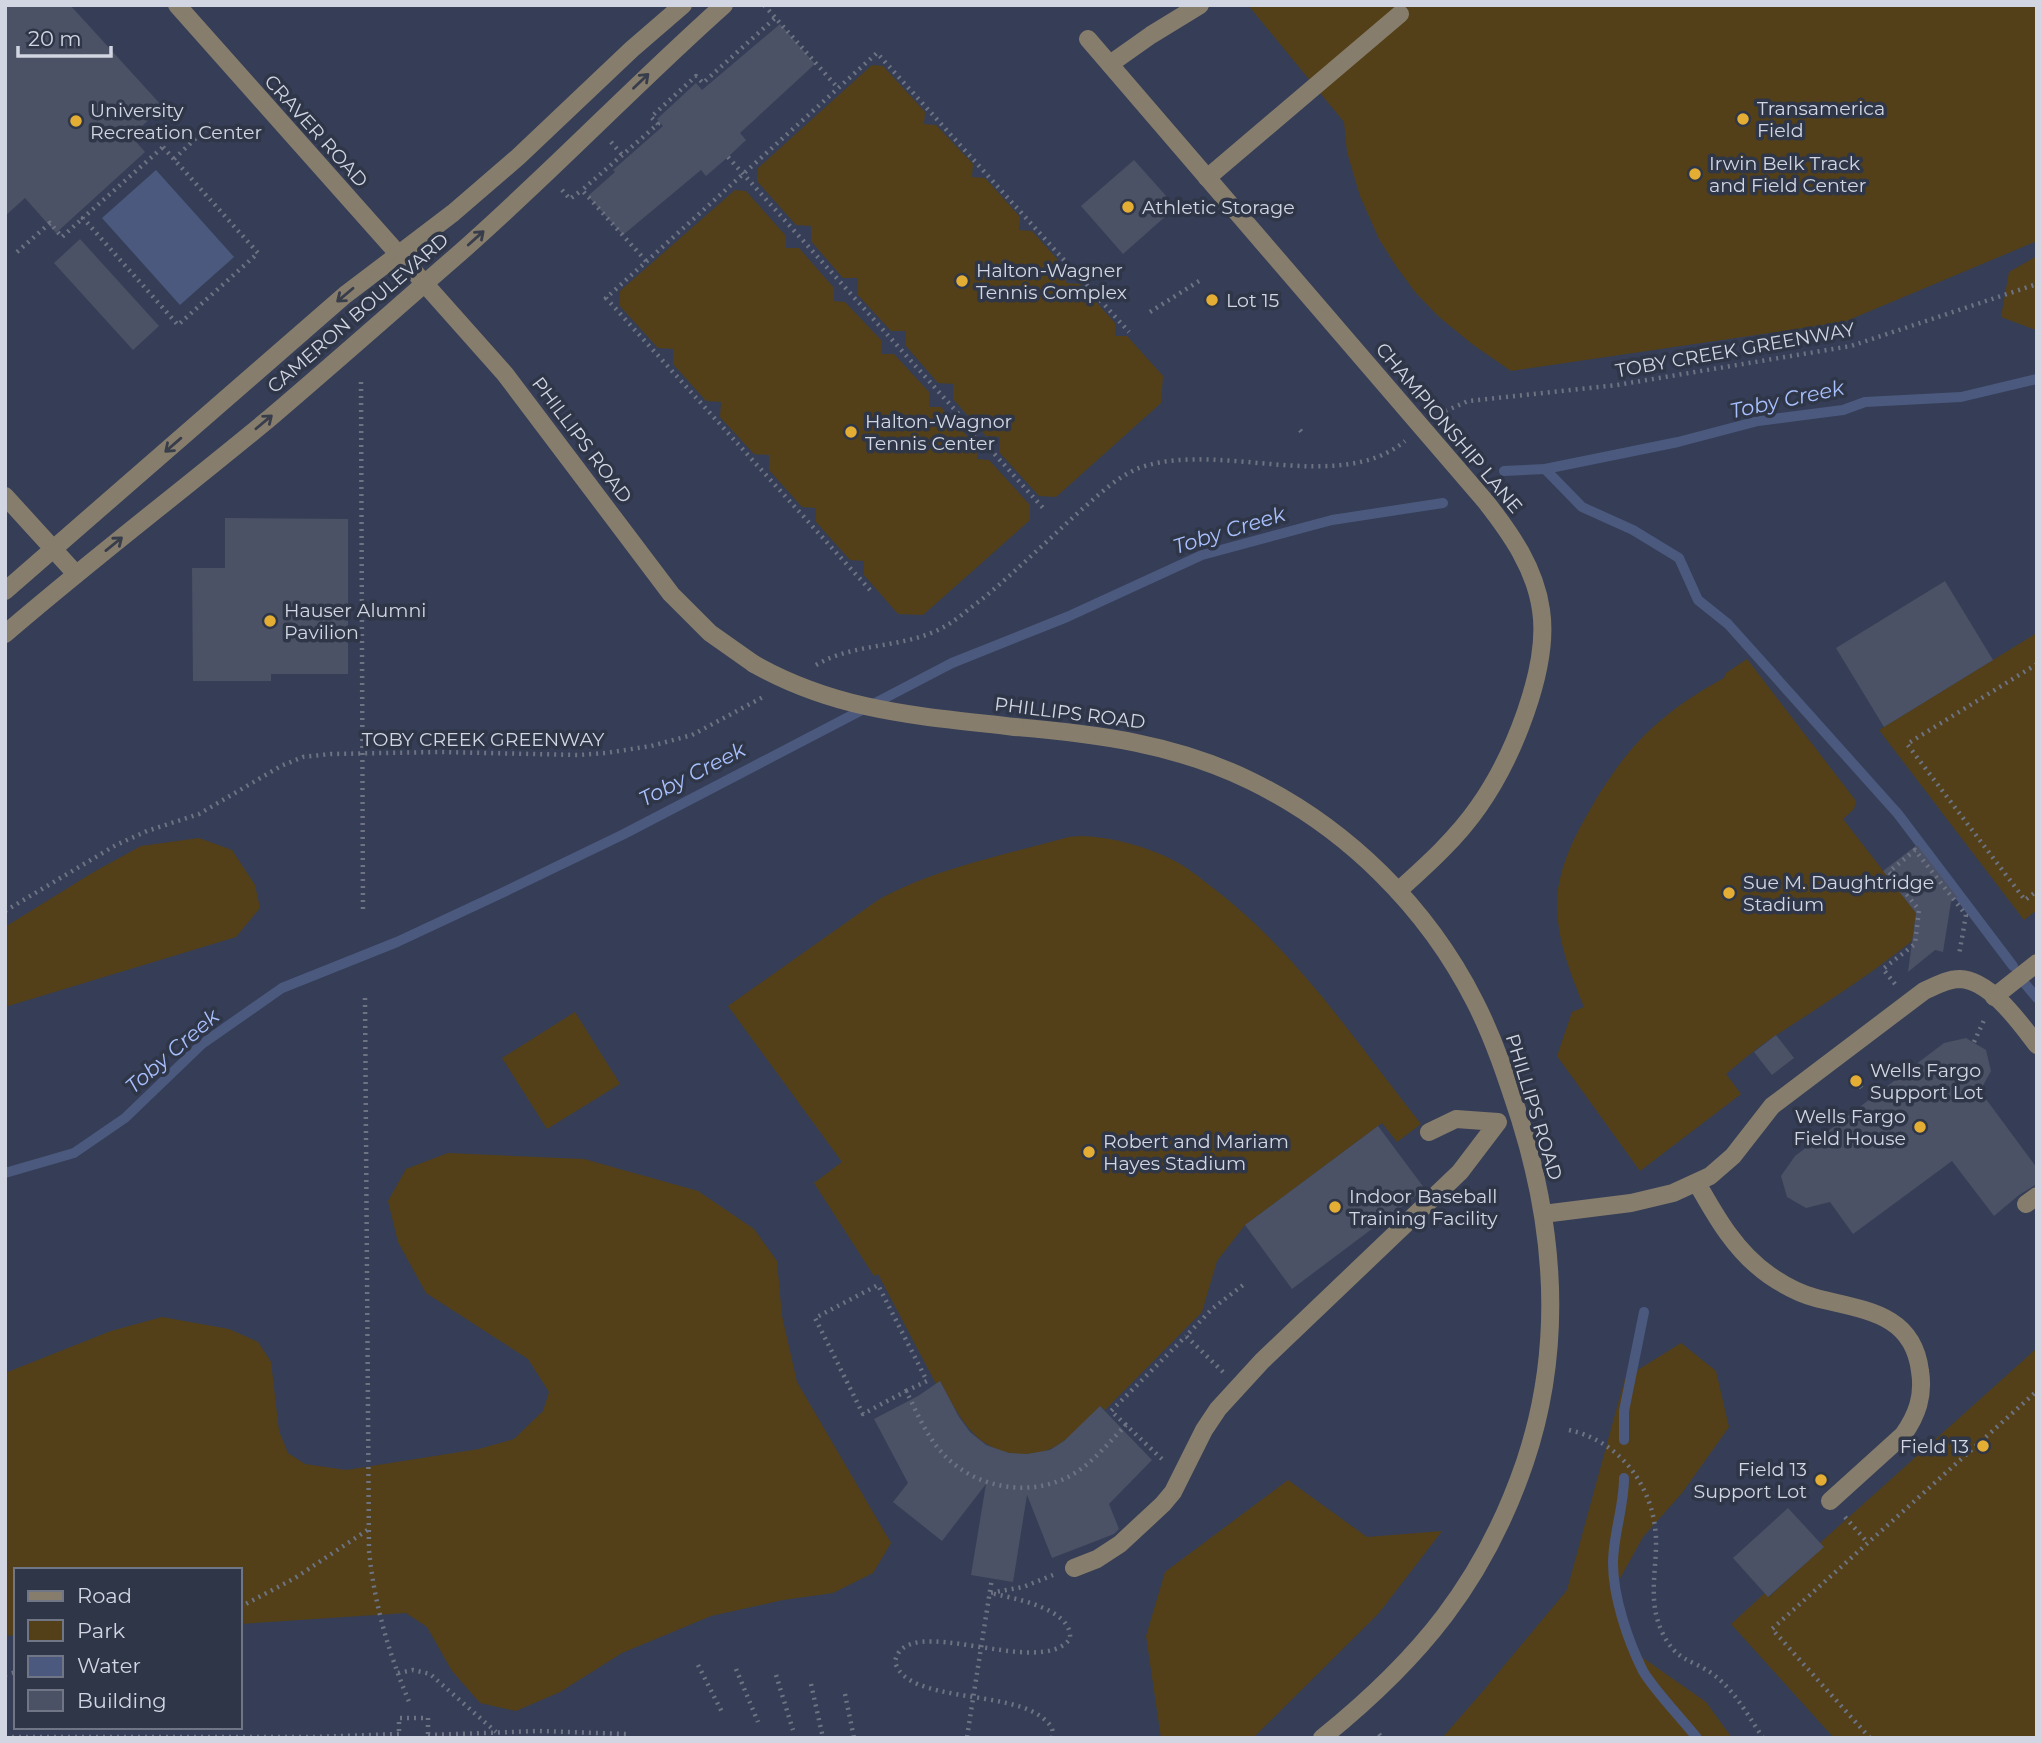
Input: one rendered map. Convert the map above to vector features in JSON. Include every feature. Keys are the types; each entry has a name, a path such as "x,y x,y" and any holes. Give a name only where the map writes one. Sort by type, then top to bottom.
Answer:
{"street":[{"name":"CRAVER ROAD","path":"177,5 425,282"},
{"name":"CAMERON BOULEVARD","path":"5,591 345,295 453,212 518,157 682,5"},
{"name":"CAMERON BOULEVARD","path":"5,634 272,415 425,282 560,161 724,5"},
{"path":"1110,64 1200,5"},
{"path":"1207,178 1400,14"},
{"name":"CHAMPIONSHIP LANE","path":"1087,39 1486,502 1523,556 1538,596 1543,628 1537,676 1528,706 1500,771 1459,832 1398,891"},
{"name":"PHILLIPS ROAD","path":"425,282 528,402 671,594 710,633 754,664 798,686 860,706 911,715 1123,739 1219,766 1285,799 1324,824 1361,854 1398,891 1445,951 1470,991 1495,1047 1518,1115 1534,1168 1543,1214 1550,1274 1548,1354 1537,1420 1509,1504 1477,1567 1435,1630 1378,1690 1322,1738"},
{"path":"5,496 76,574"},
{"path":"1994,997 2037,963"},
{"path":"1543,1214 1631,1203 1673,1193 1697,1183 1720,1169 1772,1106 1924,991 1947,981 1963,979 1980,986 1994,997 2037,1045"},
{"path":"1429,1132 1456,1119 1498,1122 1518,1115"},
{"path":"1074,1567 1097,1559 1120,1544 1163,1504 1218,1409 1460,1172 1498,1122"},
{"path":"1697,1183 1725,1230 1753,1262 1770,1276 1813,1297 1875,1311 1899,1328 1915,1350 1919,1363 1921,1397 1911,1424 1903,1435 1830,1501"}],"path":[{"path":"764,5 838,88"},
{"path":"560,188 570,199 582,190 658,124 651,117 696,76 703,83 775,18"},
{"path":"870,590 606,298 877,53 1129,332"},
{"path":"174,159 214,121"},
{"path":"610,141 623,156"},
{"path":"17,252 50,223 62,237 83,218 163,147 258,253 178,325 83,218"},
{"path":"728,157 1043,508"},
{"path":"582,190 646,261"},
{"path":"1150,312 1199,281"},
{"name":"TOBY CREEK GREENWAY","path":"1433,418 1447,408 1468,401 1617,385 1851,346 2037,284"},
{"path":"360,382 363,914"},
{"path":"808,670 830,657 906,640 941,628 994,589 1108,487 1130,472 1158,463 1205,460 1346,466 1376,458 1401,445 1411,436"},
{"path":"2037,664 1907,744 2025,900 2037,891"},
{"name":"TOBY CREEK GREENWAY","path":"5,911 116,845 147,831 199,814 293,761 314,755 440,752 579,755 630,750 692,735 764,696"},
{"path":"1897,986 1883,969 1915,944 1919,911 1889,872 1916,850 1966,915 1959,956"},
{"path":"365,998 369,1529 372,1579 385,1638 410,1704"},
{"path":"1847,1068 1863,1090"},
{"path":"878,1285 927,1381 906,1391 863,1414 815,1318 878,1285"},
{"path":"1180,1478 1111,1411 1212,1309 1243,1285"},
{"path":"1186,1336 1238,1387"},
{"path":"906,1391 928,1433 948,1459 962,1471 1008,1487 1040,1486 1070,1476 1126,1425"},
{"path":"1870,1738 1772,1629 2037,1391"},
{"path":"1569,1430 1607,1446 1628,1463 1634,1472 1644,1489 1656,1533 1654,1607 1662,1632 1685,1661 1713,1675 1723,1684 1737,1699 1763,1738"},
{"path":"1830,1501 1868,1543"},
{"path":"242,1606 296,1578 369,1529"},
{"path":"990,1593 1023,1587 1074,1567"},
{"path":"967,1737 992,1578"},
{"path":"990,1593 1052,1612 1067,1623 1070,1636 1066,1644 1043,1652 1023,1653 943,1641 926,1642 909,1645 900,1651 895,1658 895,1666 920,1686 1028,1708 1051,1725 1052,1738"},
{"path":"698,1665 723,1714"},
{"path":"736,1669 758,1721"},
{"path":"398,1673 414,1670 430,1674 496,1732"},
{"path":"776,1675 793,1730"},
{"path":"811,1684 823,1738"},
{"path":"845,1694 854,1738"},
{"path":"5,1737 399,1736 399,1718 428,1718 428,1736 583,1731 627,1734"}],"shaded area":[{"path":"5,5 2037,5 2037,1738 5,1738"}],"green space":[{"name":"Irwin Belk Track and Field Center","path":"1248,5 2037,5 2037,241 1844,322 1511,371 1438,316 1415,292 1396,266 1379,239 1360,196 1347,152 1344,122"},
{"name":"Halton-Wagner Tennis Complex","path":"872,65 883,66 925,112 924,124 936,125 973,164 972,177 985,178 1020,217 1019,230 1032,231 1067,270 1066,283 1080,284 1115,323 1115,336 1127,336 1163,376 1161,403 1056,497 1039,496 999,452 1000,437 986,436 953,399 953,384 938,383 906,346 906,331 891,331 857,294 858,278 843,278 811,241 811,226 796,225 757,181 758,168"},
{"path":"735,190 746,191 786,236 786,248 799,248 834,288 834,301 845,302 881,340 882,354 894,354 929,392 929,407 941,407 977,447 977,459 989,460 1030,505 1030,520 923,615 898,614 864,575 864,561 850,560 816,522 816,508 802,507 769,470 769,455 754,454 720,417 721,402 706,401 673,364 673,349 658,348 619,305 620,291"},
{"path":"2037,256 2037,329 2033,329 2001,317 2009,272"},
{"path":"2037,633 2037,910 2024,920 1879,730"},
{"name":"Sue M. Daughtridge Stadium","path":"1747,659 1856,801 1854,809 1843,819 1916,913 1912,941 1765,1043 1726,1074 1741,1094 1640,1171 1557,1056 1572,1012 1584,1007 1561,941 1557,913 1560,877 1581,825 1629,752 1680,705 1724,678 1726,673"},
{"name":"Robert and Mariam Hayes Stadium","path":"1081,836 1128,843 1173,860 1243,913 1324,999 1421,1124 1397,1142 1382,1123 1245,1225 1217,1261 1202,1312 1105,1410 1100,1406 1074,1433 1052,1448 1038,1453 1019,1454 991,1446 980,1439 962,1419 940,1381 936,1384 878,1274 874,1276 814,1183 842,1162 728,1006 878,900 900,889 971,863"},
{"path":"199,838 232,850 255,885 260,908 236,937 5,1007 5,927 141,846"},
{"path":"575,1012 620,1084 547,1129 502,1058"},
{"path":"448,1153 584,1159 698,1191 754,1229 777,1261 782,1316 797,1382 891,1543 873,1573 833,1593 783,1600 711,1616 622,1653 560,1692 516,1711 480,1703 452,1671 427,1627 406,1613 242,1624 242,1568 14,1568 14,1635 5,1636 5,1373 111,1331 162,1317 229,1329 258,1342 271,1362 279,1431 288,1453 305,1464 346,1470 479,1449 514,1439 543,1411 549,1392 528,1359 426,1293 398,1242 388,1201 406,1169"},
{"path":"1681,1343 1716,1371 1729,1427 1682,1493 1643,1537 1613,1591 1630,1649 1706,1702 1732,1738 1442,1738 1567,1590 1625,1378"},
{"name":"Field 13","path":"2037,1348 2037,1738 1834,1738 1731,1624 1765,1593 1769,1597 1823,1547 1820,1543"},
{"path":"1288,1480 1367,1537 1442,1531 1379,1613 1253,1738 1161,1738 1146,1636 1165,1572"}],"water":[{"path":"156,170 234,257 180,305 102,218"}],"building":[{"name":"University Recreation Center","path":"5,5 70,5 163,107 131,136 145,152 56,233 25,198 5,216"},
{"path":"780,24 815,64 740,133 746,140 728,157 706,176 701,170 623,235 588,196 663,126 657,119 696,83 702,90"},
{"name":"Athletic Storage","path":"1134,160 1176,207 1123,254 1081,206"},
{"path":"80,239 159,326 133,350 54,263"},
{"name":"Hauser Alumni Pavilion","path":"225,518 348,519 348,674 271,674 271,681 193,681 192,568 225,568"},
{"path":"1945,581 1993,660 1884,727 1836,648"},
{"path":"1917,845 1957,897 1951,902 1943,952 1935,950 1908,972 1916,913 1883,871"},
{"path":"1776,1035 1794,1058 1772,1075 1754,1052"},
{"name":"Wells Fargo Field House","path":"1966,1038 1986,1050 1991,1071 1980,1091 2037,1168 2037,1184 1994,1216 1952,1161 1853,1234 1830,1202 1806,1208 1787,1197 1781,1176 1795,1156 1944,1043"},
{"name":"Indoor Baseball Training Facility","path":"1378,1126 1425,1189 1292,1289 1245,1225"},
{"path":"940,1381 970,1432 986,1445 1009,1453 1027,1454 1050,1450 1064,1441 1100,1406 1152,1460 1109,1504 1119,1529 1114,1534 1052,1558 1027,1495 1013,1582 971,1575 986,1484 942,1541 893,1502 908,1483 874,1419"},
{"path":"1788,1508 1824,1547 1768,1597 1733,1558"}],"waterway":[{"name":"Toby Creek","path":"1504,471 1545,469 1678,442 1758,421 1843,410 1865,402 1961,397 2037,379"},
{"path":"1545,469 1582,507 1633,530 1679,558 1698,600 1728,624 1898,814 2013,966"},
{"name":"Toby Creek","path":"5,1173 74,1153 125,1118 202,1044 282,988 397,942 624,834 952,663 1067,617 1202,555 1332,520 1443,503"},
{"path":"2026,985 2037,998"},
{"path":"1624,1440 1624,1411 1644,1312"},
{"path":"1624,1478 1613,1563 1622,1618 1643,1671 1697,1738"}],"place":[{"name":"Transamerica Field","path":"1743,119"},
{"name":"University Recreation Center","path":"76,121"},
{"name":"Irwin Belk Track and Field Center","path":"1695,174"},
{"name":"Athletic Storage","path":"1128,207"},
{"name":"Halton-Wagner Tennis Complex","path":"962,281"},
{"name":"Lot 15","path":"1212,300"},
{"name":"Halton-Wagnor Tennis Center","path":"851,432"},
{"name":"Hauser Alumni Pavilion","path":"270,621"},
{"name":"Sue M. Daughtridge Stadium","path":"1729,893"},
{"name":"Wells Fargo Support Lot","path":"1856,1081"},
{"name":"Wells Fargo Field House","path":"1920,1127"},
{"name":"Robert and Mariam Hayes Stadium","path":"1089,1152"},
{"name":"Indoor Baseball Training Facility","path":"1335,1207"},
{"name":"Field 13","path":"1983,1446"},
{"name":"Field 13 Support Lot","path":"1821,1480"}]}
